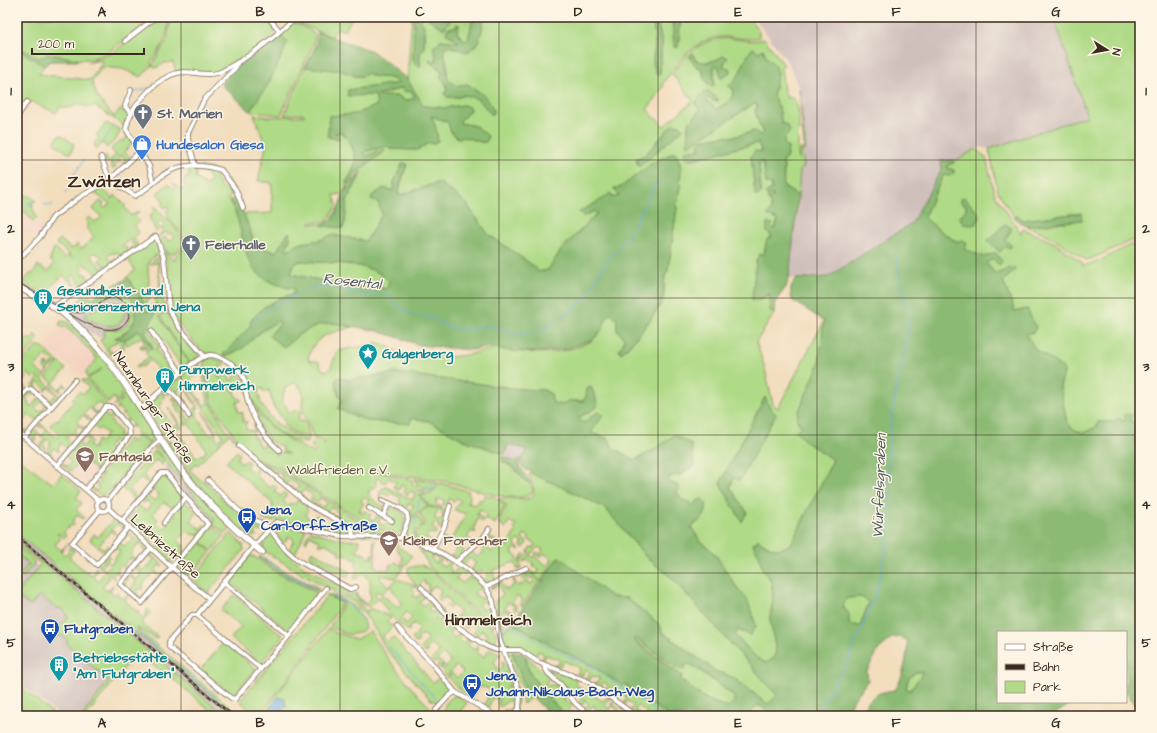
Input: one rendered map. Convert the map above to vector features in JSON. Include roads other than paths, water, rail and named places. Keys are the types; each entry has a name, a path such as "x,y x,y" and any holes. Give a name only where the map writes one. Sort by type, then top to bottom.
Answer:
{"main road":[{"name":"Naumburger Straße","path":"17,286 54,307 72,321 98,346 191,482 226,519 262,552"}],"street":[{"path":"125,42 156,17"},
{"path":"268,17 274,22 278,33"},
{"path":"153,183 149,166 126,129 132,114 154,86 168,76 183,72 218,73 259,50 296,17"},
{"path":"195,165 188,139 188,133 204,100 236,67 236,63"},
{"path":"131,90 125,106 132,114"},
{"path":"17,118 27,102"},
{"path":"17,261 40,237 53,218 80,198 110,180 140,151"},
{"path":"101,157 110,180 135,196 145,191 153,183 169,172 195,165 223,171 236,190 243,208"},
{"path":"54,307 156,236 164,258 169,310 179,327 205,357"},
{"path":"151,331 181,373"},
{"path":"141,409 181,373 205,357 217,356 229,362 241,373 245,384 244,388 254,417 270,442 279,450"},
{"path":"25,437 75,380"},
{"path":"166,387 180,401 189,416"},
{"path":"17,401 27,390 31,389 52,407"},
{"path":"57,466 106,407 112,407 129,428 130,435 86,489"},
{"path":"17,431 99,501"},
{"path":"108,500 152,447 161,439"},
{"path":"239,446 308,505 349,526 352,529 353,537"},
{"path":"122,520 164,471 208,524 142,603 120,584 151,548"},
{"path":"208,480 238,510 269,528 285,549 297,560 350,590 356,587"},
{"path":"164,523 171,513 186,498"},
{"path":"99,501 103,499 108,500"},
{"path":"108,500 110,505 108,508 104,511 100,510 72,543 97,565 129,526"},
{"path":"382,500 407,514 408,520 401,538"},
{"path":"99,501 97,505 100,510"},
{"path":"383,516 389,503"},
{"path":"433,549 444,527 450,506"},
{"name":"Leibnizstraße","path":"108,508 129,526 172,568 210,598"},
{"path":"369,508 392,521"},
{"path":"326,588 289,636 235,699 231,698 168,645 192,615 197,615 254,545 276,522 353,537 401,538 416,541 456,562 486,587 493,601 503,650 520,693 520,705 516,713 512,716"},
{"path":"456,562 483,538 489,529"},
{"path":"486,587 526,568"},
{"path":"224,582 289,636"},
{"path":"421,587 467,633 490,648 520,650 543,664 589,682 636,716"},
{"path":"197,615 261,669"},
{"path":"397,627 430,661 455,692 496,716"},
{"path":"543,664 548,673 562,685 576,704 590,716"},
{"path":"436,710 455,692"},
{"path":"516,713 520,716"}],"water":[{"path":"278,697 285,699 286,705 278,716 265,716"}],"waterway":[{"path":"131,93 149,88"},
{"path":"103,141 113,128"},
{"path":"65,193 71,187 73,176 84,160"},
{"name":"Rosental","path":"255,319 272,307 311,288 329,287 365,295 379,293 389,296 398,307 412,314 432,318 451,328 467,330 484,326 498,327 522,335 534,333 556,322 585,300 605,264 627,238 656,183"},
{"path":"26,203 34,204"},
{"path":"43,204 50,206 53,204"},
{"name":"Würfelsgraben","path":"896,255 907,309"},
{"name":"Würfelsgraben","path":"815,716 848,661 876,594 888,540 891,504 888,472 890,426 898,381 907,344 909,315"},
{"path":"423,489 432,487 434,483"},
{"path":"417,510 420,498"},
{"path":"413,530 416,516"},
{"path":"262,559 284,573 317,589"},
{"path":"332,595 348,604 362,620"},
{"path":"503,632 511,626 544,645 592,667 663,716"},
{"path":"137,632 238,716"},
{"path":"388,646 436,699"}],"tram line":[{"path":"17,282 68,311 83,312 107,299 116,297 126,303 129,316 124,324 116,329 107,329 86,323 60,307"}],"railway":[{"path":"17,536 233,716"}],"place":[{"name":"St. Marien","path":"143,130"},
{"name":"Hundesalon Giesa","path":"142,161"},
{"name":"Feierhalle","path":"191,261"},
{"name":"Gesundheits- und Seniorenzentrum Jena","path":"43,315"},
{"name":"Galgenberg","path":"368,370"},
{"name":"Pumpwerk Himmelreich","path":"165,394"},
{"name":"Fantasia","path":"85,473"},
{"name":"Jena, Carl-Orff-Straße","path":"247,534"},
{"name":"Kleine Forscher","path":"389,557"},
{"name":"Flutgraben","path":"50,645"},
{"name":"Betriebsstätte \"Am Flutgraben\"","path":"59,682"},
{"name":"Jena, Johann-Nikolaus-Bach-Weg","path":"472,700"}],"district":[{"name":"Zwätzen","path":"104,181"},
{"name":"Himmelreich","path":"488,619"}],"park label":[{"name":"Waldfrieden e.V.","path":"338,469"}]}
